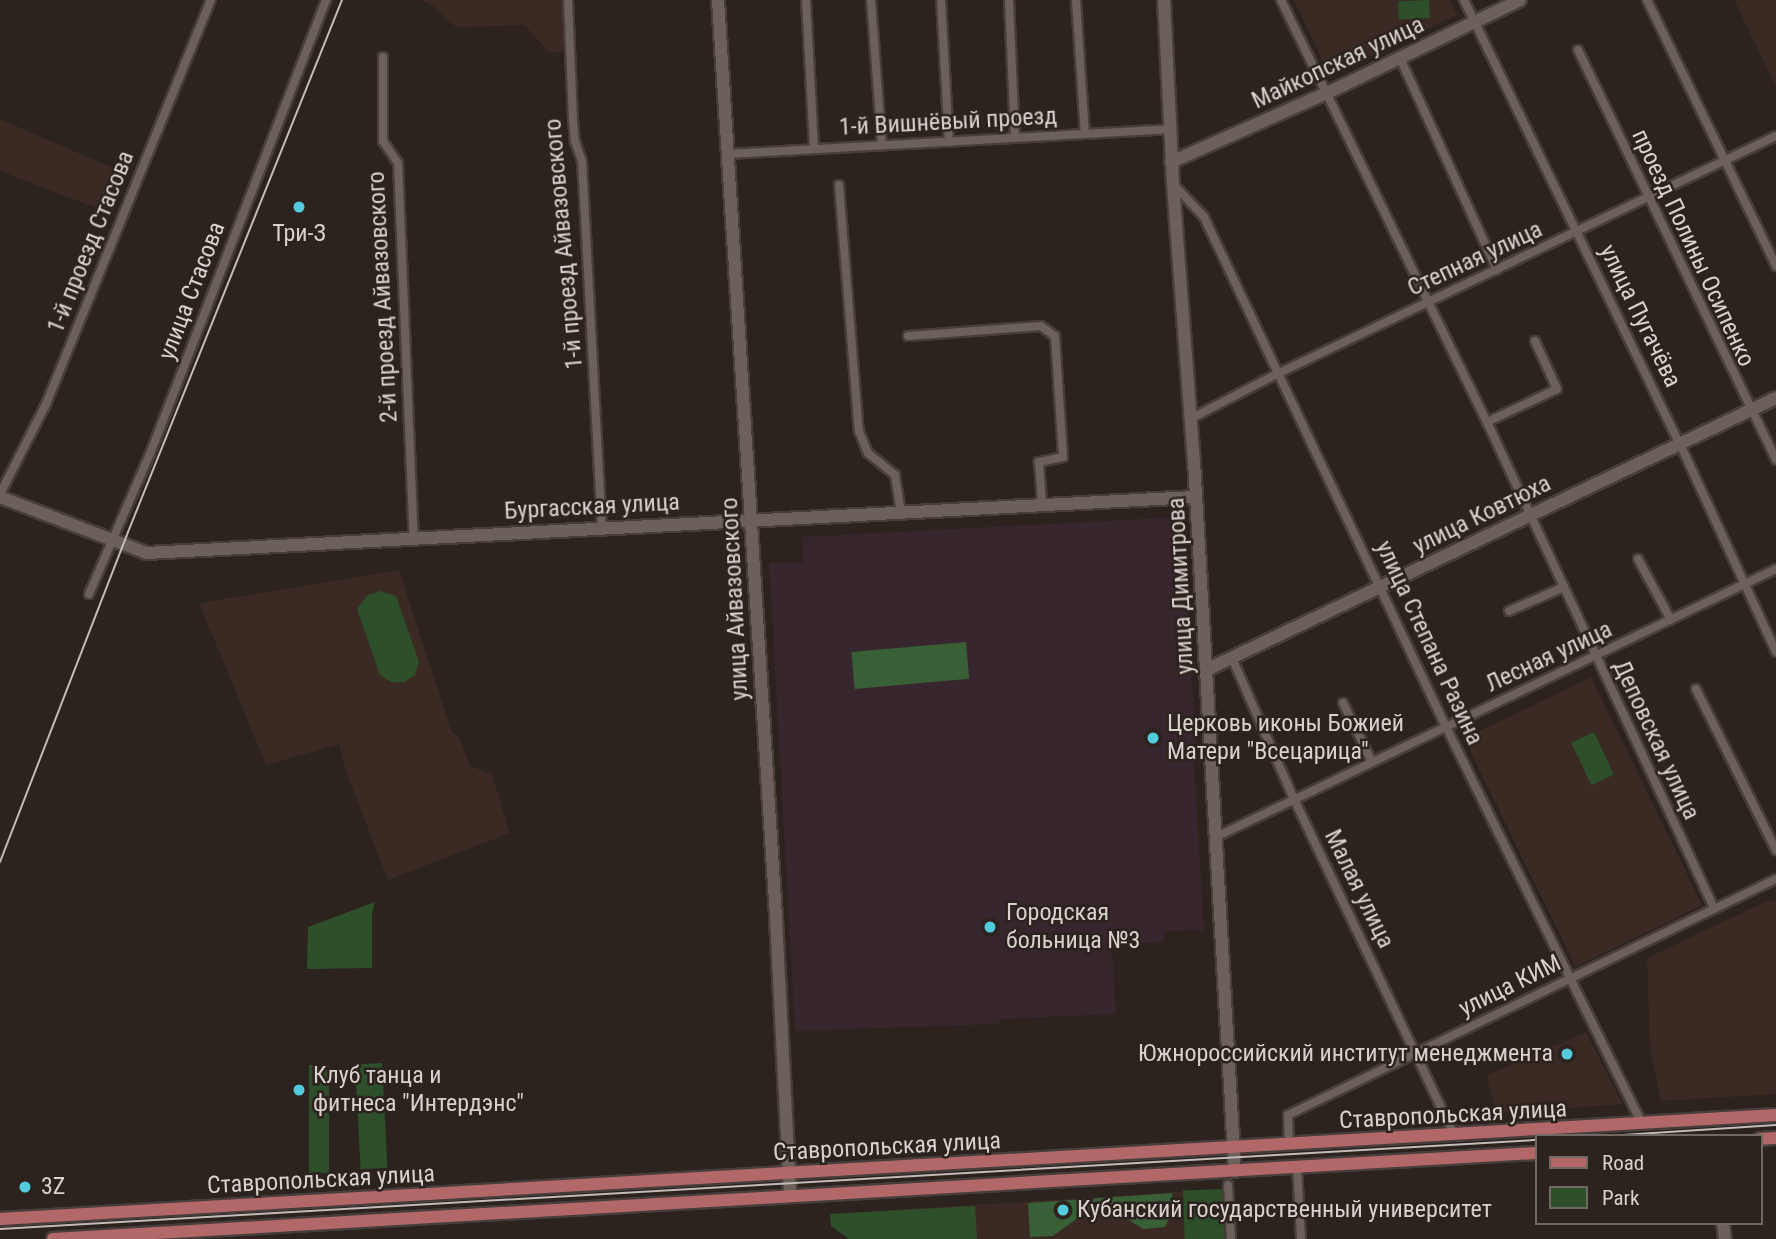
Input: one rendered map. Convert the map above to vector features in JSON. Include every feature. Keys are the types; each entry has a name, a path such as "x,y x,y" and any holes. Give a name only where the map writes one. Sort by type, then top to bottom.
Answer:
{"main road":[{"name":"Ставропольская улица","path":"0,1219 1455,1136 1776,1115"},
{"name":"Ставропольская улица","path":"53,1239 1534,1153"}],"street":[{"name":"1-й проезд Стасова","path":"0,495 46,404 211,0"},
{"name":"улица Стасова","path":"89,594 150,454 326,0"},
{"name":"1-й проезд Айвазовского","path":"568,0 575,141 582,161 602,527"},
{"name":"улица Айвазовского","path":"718,0 790,1195"},
{"path":"806,0 814,149"},
{"path":"871,0 882,145"},
{"path":"941,0 949,142"},
{"path":"1009,0 1015,138"},
{"path":"1076,0 1085,134"},
{"name":"улица Димитрова","path":"1164,0 1171,162 1192,418 1235,1171"},
{"name":"Деповская улица","path":"1281,0 1487,422 1714,908"},
{"name":"улица Пугачёва","path":"1464,0 1680,444 1776,652"},
{"name":"Майкопская улица","path":"1171,162 1326,93 1520,0"},
{"path":"1647,0 1776,267"},
{"name":"проезд Полины Осипенко","path":"1578,50 1749,410 1776,460"},
{"name":"2-й проезд Айвазовского","path":"383,57 383,141 398,163 414,539"},
{"path":"1400,58 1497,270"},
{"name":"1-й Вишнёвый проезд","path":"729,154 1169,129"},
{"name":"Степная улица","path":"1192,418 1277,374 1776,136"},
{"name":"улица Степана Разина","path":"1173,184 1203,217 1382,587 1446,727 1642,1124"},
{"path":"839,185 859,431 868,453 895,475 901,511"},
{"path":"908,336 1041,326 1055,336 1063,457 1040,462 1042,503"},
{"path":"1487,422 1558,389 1535,341"},
{"name":"улица Ковтюха","path":"1206,670 1776,398"},
{"name":"Бургасская улица","path":"0,495 147,553 1042,503 1196,497"},
{"path":"1638,559 1671,620"},
{"name":"Лесная улица","path":"1216,837 1776,569"},
{"path":"1509,611 1564,587"},
{"name":"Малая улица","path":"1232,658 1294,799 1455,1136"},
{"path":"1696,689 1776,850"},
{"path":"1343,704 1372,762"},
{"name":"улица КИМ","path":"1289,1145 1288,1115 1776,879"},
{"path":"1297,1167 1301,1239"},
{"path":"1228,1185 1231,1239"}],"shaded area":[{"path":"422,0 563,0 565,52 550,53 524,25 456,27 434,6"},
{"path":"1294,0 1450,0 1457,15 1329,75"},
{"path":"1734,0 1776,0 1776,87"},
{"path":"0,119 127,174 112,214 0,171"},
{"path":"1181,517 1197,753 1194,758 1204,930 1164,931 1164,942 1112,945 1116,1014 1002,1019 997,1024 795,1031 769,563 803,562 802,537"},
{"path":"399,570 452,733 459,736 470,766 492,774 510,833 388,880 346,772 339,744 266,765 199,603"},
{"path":"1591,677 1702,905 1576,967 1464,739"},
{"path":"1767,901 1776,901 1776,1094 1661,1101 1650,1049 1647,958"},
{"name":"Южнороссийский институт менеджмента","path":"1586,1032 1623,1104 1496,1113 1487,1075"},
{"name":"Кубанский государственный университет","path":"1223,1189 1225,1239 849,1239 831,1226 830,1214"}],"green space":[{"path":"1429,0 1430,18 1399,20 1398,2"},
{"path":"380,591 396,596 419,662 415,675 404,682 391,682 380,675 357,609 368,595"},
{"path":"966,642 969,679 855,689 851,652"},
{"path":"1594,732 1614,775 1591,785 1571,743"},
{"path":"375,902 372,914 372,968 307,969 308,927"},
{"path":"382,1063 387,1168 361,1169 355,1064"},
{"path":"309,1065 329,1065 329,1173 309,1173"},
{"path":"1223,1189 1225,1239 1185,1239 1183,1190"},
{"path":"1172,1193 1174,1219 1169,1219 1165,1227 1143,1229 1123,1216 1096,1212 1079,1217 1053,1236 1030,1237 1028,1203"},
{"path":"975,1206 977,1239 849,1239 831,1226 830,1214"}],"tram line":[{"path":"0,862 128,532 342,0"},
{"path":"1638,1134 1776,1125"},
{"path":"0,1229 1534,1140"}],"place":[{"name":"Три-З","path":"299,207"},
{"name":"Церковь иконы Божией Матери \"Всецарица\"","path":"1153,738"},
{"name":"Городская больница №3","path":"990,927"},
{"name":"Южнороссийский институт менеджмента","path":"1567,1054"},
{"name":"Клуб танца и фитнеса \"Интердэнс\"","path":"299,1090"},
{"name":"3Z","path":"25,1187"},
{"name":"Кубанский государственный университет","path":"1063,1210"}]}
